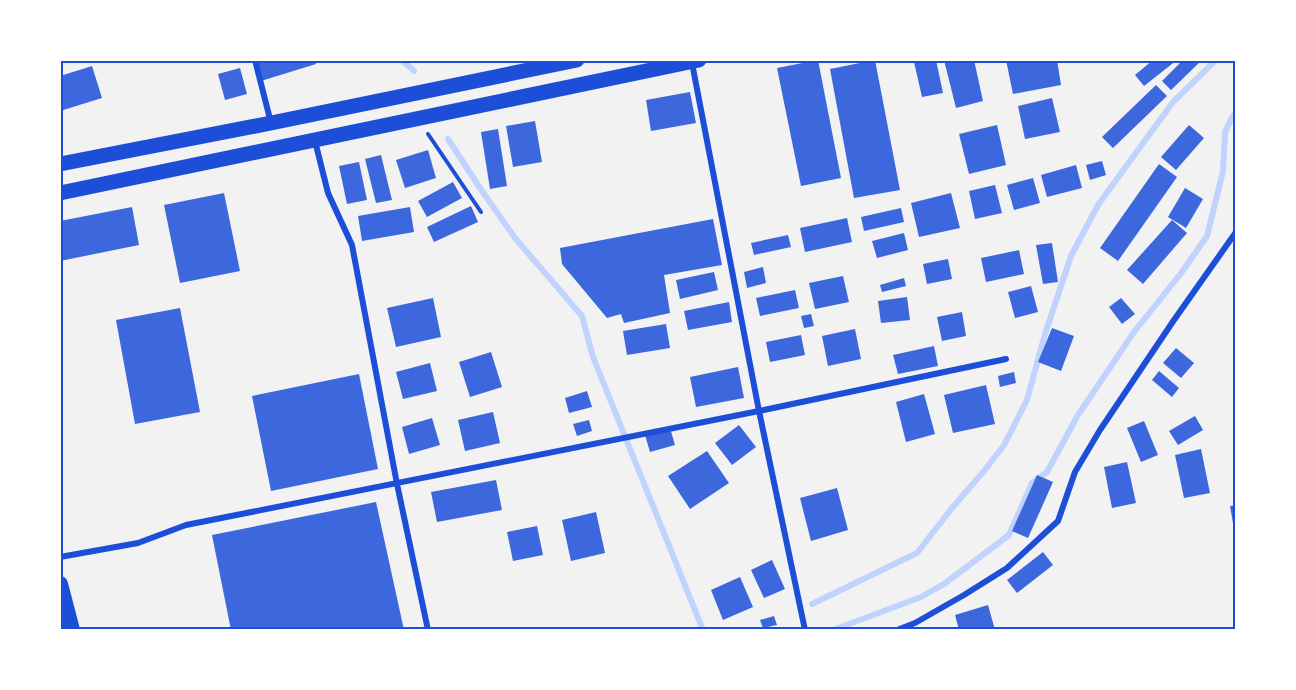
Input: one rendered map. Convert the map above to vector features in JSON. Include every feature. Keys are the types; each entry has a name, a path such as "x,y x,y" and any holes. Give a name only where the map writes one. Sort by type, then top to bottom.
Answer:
{"highway":[{"path":"60,584 72,630"}],"main road":[{"path":"60,164 577,60"},
{"path":"60,193 694,60"}],"street":[{"path":"255,60 271,123"},
{"path":"694,60 759,411 805,630"},
{"path":"314,140 328,193 352,244 397,484 428,630"},
{"path":"897,630 915,623 1008,568 1058,521 1075,472 1100,430 1236,232"},
{"path":"60,557 138,543 186,525 759,411 1006,359"}],"path":[{"path":"427,133 481,212"}],"building":[{"path":"255,60 315,60 316,64 261,81"},
{"path":"818,60 841,178 801,186 777,68"},
{"path":"875,60 900,190 854,198 830,69"},
{"path":"936,60 943,93 922,97 914,62"},
{"path":"944,60 974,60 983,101 956,108"},
{"path":"1006,60 1057,60 1061,85 1013,94"},
{"path":"1153,60 1177,60 1144,86 1135,75"},
{"path":"1183,60 1202,60 1171,90 1162,81"},
{"path":"92,66 102,98 60,111 60,76"},
{"path":"240,68 247,94 225,100 218,74"},
{"path":"1156,85 1167,96 1113,148 1102,137"},
{"path":"690,92 696,123 651,131 646,100"},
{"path":"1052,98 1060,132 1025,139 1018,106"},
{"path":"535,121 542,162 513,167 506,126"},
{"path":"997,125 1006,165 969,174 959,134"},
{"path":"1189,125 1204,138 1176,170 1161,157"},
{"path":"498,129 507,186 490,189 481,132"},
{"path":"428,150 436,178 405,188 396,160"},
{"path":"381,155 392,200 376,203 365,159"},
{"path":"1102,161 1106,175 1090,180 1086,165"},
{"path":"359,162 367,200 347,204 339,166"},
{"path":"1159,164 1177,177 1118,261 1100,248"},
{"path":"1076,165 1082,188 1047,197 1041,175"},
{"path":"1033,178 1040,203 1014,210 1007,185"},
{"path":"453,182 462,198 427,217 418,201"},
{"path":"995,185 1002,213 975,219 969,191"},
{"path":"1185,188 1203,199 1186,228 1168,217"},
{"path":"224,193 240,271 180,283 164,205"},
{"path":"951,193 960,228 919,237 911,203"},
{"path":"471,206 478,222 434,242 427,227"},
{"path":"132,207 139,245 60,261 60,221"},
{"path":"410,207 414,232 362,241 358,216"},
{"path":"901,208 904,222 864,231 861,217"},
{"path":"847,218 852,242 805,252 800,228"},
{"path":"713,219 722,265 664,275 670,313 624,323 621,314 607,318 562,264 560,248"},
{"path":"1172,220 1187,233 1143,284 1127,270"},
{"path":"904,233 908,250 877,258 872,241"},
{"path":"788,235 791,247 754,255 751,243"},
{"path":"1052,243 1058,282 1043,284 1036,245"},
{"path":"1019,250 1024,274 986,282 981,258"},
{"path":"948,259 952,279 927,284 923,264"},
{"path":"763,267 766,283 747,288 744,272"},
{"path":"714,272 718,290 680,299 676,280"},
{"path":"843,276 849,302 815,309 809,283"},
{"path":"904,278 906,286 882,292 880,285"},
{"path":"1031,286 1038,312 1015,318 1008,292"},
{"path":"795,290 799,308 760,316 756,298"},
{"path":"907,297 910,320 881,323 878,301"},
{"path":"433,298 441,337 396,347 387,308"},
{"path":"1121,298 1135,314 1122,324 1109,307"},
{"path":"729,302 732,322 688,330 684,311"},
{"path":"180,308 200,412 135,424 116,320"},
{"path":"962,312 966,336 942,341 937,317"},
{"path":"811,314 814,326 804,328 801,316"},
{"path":"666,324 670,348 627,355 623,331"},
{"path":"1052,328 1074,336 1061,371 1038,362"},
{"path":"855,329 861,359 828,366 822,336"},
{"path":"801,335 805,355 770,362 766,342"},
{"path":"934,346 938,366 898,374 893,355"},
{"path":"1176,348 1194,363 1181,378 1163,363"},
{"path":"491,352 502,387 470,397 459,362"},
{"path":"430,363 437,391 403,399 396,372"},
{"path":"738,367 744,398 696,407 690,377"},
{"path":"1159,371 1179,388 1172,397 1152,380"},
{"path":"1014,372 1016,383 1000,387 998,376"},
{"path":"359,374 378,469 271,491 252,396"},
{"path":"986,385 995,424 953,433 944,395"},
{"path":"587,391 592,407 569,413 565,398"},
{"path":"924,394 935,434 906,442 896,402"},
{"path":"493,412 500,443 465,451 458,420"},
{"path":"1195,416 1203,430 1178,445 1169,431"},
{"path":"432,418 440,445 409,454 402,427"},
{"path":"589,420 592,431 577,436 573,424"},
{"path":"1144,421 1158,455 1141,462 1127,428"},
{"path":"739,425 756,447 732,465 715,443"},
{"path":"670,428 675,445 650,452 645,435"},
{"path":"1201,449 1210,493 1184,498 1175,455"},
{"path":"707,451 729,483 690,509 668,476"},
{"path":"1127,462 1136,503 1112,508 1104,467"},
{"path":"1037,475 1053,482 1028,538 1012,531"},
{"path":"496,480 502,510 437,522 431,492"},
{"path":"837,488 848,530 811,541 800,498"},
{"path":"376,502 404,630 231,630 212,535"},
{"path":"1236,505 1236,528 1234,529 1230,506"},
{"path":"596,512 605,553 571,561 562,520"},
{"path":"537,526 543,555 513,561 507,532"},
{"path":"1043,552 1053,565 1017,593 1007,580"},
{"path":"772,560 785,589 764,598 751,570"},
{"path":"740,577 753,607 723,620 711,590"},
{"path":"988,605 995,630 959,630 955,615"},
{"path":"774,616 777,625 763,628 760,620"}],"waterway":[{"path":"402,60 414,71"},
{"path":"812,604 917,553 1004,445 1027,400 1045,334 1071,256 1098,205 1173,102 1216,60"},
{"path":"833,630 921,597 944,584 1009,535 1032,483 1047,472 1078,415 1134,332 1182,272 1207,236 1223,171 1225,132 1236,113"},
{"path":"448,139 515,238 582,316 593,357 703,630"}]}
